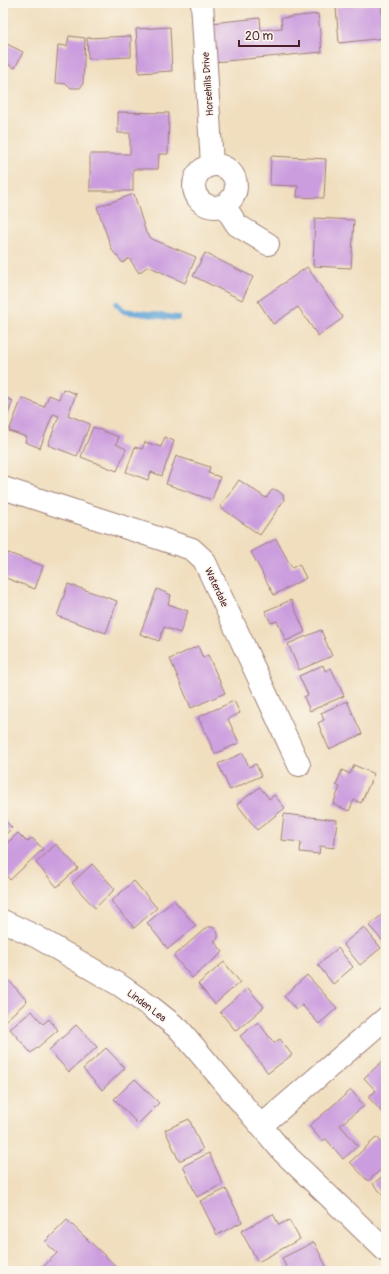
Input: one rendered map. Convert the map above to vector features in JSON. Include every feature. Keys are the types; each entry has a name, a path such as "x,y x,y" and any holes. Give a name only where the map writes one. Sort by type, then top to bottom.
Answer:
{"street":[{"name":"Horsehills Drive","path":"202,3 212,165"},
{"path":"212,165 222,166 228,170 236,182 234,195 224,205 218,207 204,204 195,194 194,188 198,174 202,169 212,165"},
{"path":"224,205 237,225 268,244"},
{"name":"Waterdale","path":"3,488 192,549 204,560 299,765"},
{"name":"Linden Lea","path":"3,921 37,938 121,986 180,1030 282,1151 386,1251"},
{"path":"261,1126 386,1018"}],"building":[{"path":"381,3 384,38 339,43 336,7"},
{"path":"318,14 322,52 215,62 211,23 260,18 261,30 282,28 281,18"},
{"path":"170,27 172,71 139,73 136,29"},
{"path":"69,36 85,38 83,84 80,88 71,88 67,84 55,83 58,45 67,46"},
{"path":"131,36 131,57 88,59 87,38"},
{"path":"3,42 23,52 15,68 3,62"},
{"path":"118,112 169,113 168,154 159,154 158,169 133,169 133,191 90,191 90,154 130,154 130,133 118,133"},
{"path":"271,156 326,159 324,198 297,197 298,186 270,185"},
{"path":"134,194 146,233 152,239 196,257 185,283 148,266 139,273 129,258 123,263 112,250 97,207"},
{"path":"315,218 354,220 351,268 313,266"},
{"path":"205,253 253,277 242,300 193,276"},
{"path":"307,267 343,318 318,336 298,307 273,324 258,301"},
{"path":"63,389 76,394 68,415 90,424 77,456 48,445 59,416 53,414 40,448 25,442 27,437 9,431 22,398 44,407 49,395 59,399"},
{"path":"3,397 13,401 3,426"},
{"path":"93,427 119,437 116,444 126,449 117,471 81,457"},
{"path":"165,437 174,441 162,476 151,472 148,480 126,472 135,447 142,449 145,442 161,447"},
{"path":"176,456 210,467 208,473 220,477 212,500 166,484"},
{"path":"239,480 266,498 272,490 277,490 283,495 284,500 260,535 220,507"},
{"path":"276,539 292,568 299,564 306,578 274,595 251,552"},
{"path":"3,551 43,566 35,589 3,577"},
{"path":"68,584 117,601 106,633 57,616"},
{"path":"157,589 171,595 168,604 188,611 180,633 164,627 159,641 140,634"},
{"path":"291,600 305,632 286,641 277,621 271,623 265,611"},
{"path":"321,630 332,656 299,670 288,644"},
{"path":"198,646 203,658 208,655 225,693 191,708 170,659"},
{"path":"323,665 325,671 331,668 344,696 310,711 304,697 308,695 299,676"},
{"path":"234,701 240,713 228,719 239,743 215,754 198,717"},
{"path":"347,701 362,734 329,749 318,723 324,720 321,713"},
{"path":"243,753 249,767 256,764 261,776 230,790 218,764"},
{"path":"354,765 374,774 361,803 354,800 349,811 333,804 340,787 336,785 342,770 350,774"},
{"path":"260,787 269,799 274,795 285,808 257,830 237,804"},
{"path":"284,814 337,820 334,848 320,846 319,854 300,852 301,842 281,840"},
{"path":"3,818 12,828 3,837"},
{"path":"18,833 27,842 32,838 43,849 10,880 3,872 3,847"},
{"path":"56,844 78,868 57,887 36,863"},
{"path":"92,864 115,889 95,908 72,883"},
{"path":"134,881 157,908 134,928 111,901"},
{"path":"174,900 196,926 168,949 147,923"},
{"path":"386,911 386,944 369,926"},
{"path":"207,927 213,927 218,933 218,938 214,941 223,952 192,978 174,956"},
{"path":"364,927 381,948 360,965 343,944"},
{"path":"338,948 353,967 333,984 318,965"},
{"path":"224,962 240,982 215,1004 198,984"},
{"path":"307,975 337,1008 319,1024 302,1005 296,1010 284,996"},
{"path":"5,976 27,1001 4,1022 3,978"},
{"path":"248,988 264,1007 236,1031 220,1012"},
{"path":"32,1011 43,1024 49,1019 58,1030 31,1053 10,1029"},
{"path":"258,1022 274,1043 280,1039 292,1055 268,1073 240,1036"},
{"path":"76,1025 97,1047 69,1072 49,1050"},
{"path":"106,1048 125,1068 102,1090 83,1069"},
{"path":"385,1059 385,1115 368,1097 376,1091 364,1078"},
{"path":"135,1079 159,1103 138,1124 114,1099"},
{"path":"351,1090 364,1106 340,1125 358,1146 343,1159 326,1139 322,1141 309,1126"},
{"path":"189,1119 203,1150 179,1161 165,1130"},
{"path":"377,1137 386,1147 386,1165 368,1181 350,1162"},
{"path":"209,1153 223,1184 197,1197 183,1166"},
{"path":"386,1173 386,1198 373,1184"},
{"path":"226,1189 242,1222 217,1235 200,1201"},
{"path":"273,1214 279,1225 289,1220 300,1239 258,1262 241,1231"},
{"path":"67,1220 121,1271 39,1271 57,1253 45,1242"},
{"path":"314,1242 326,1266 316,1271 288,1271 282,1258"}],"waterway":[{"path":"117,304 124,311 177,318"}]}
